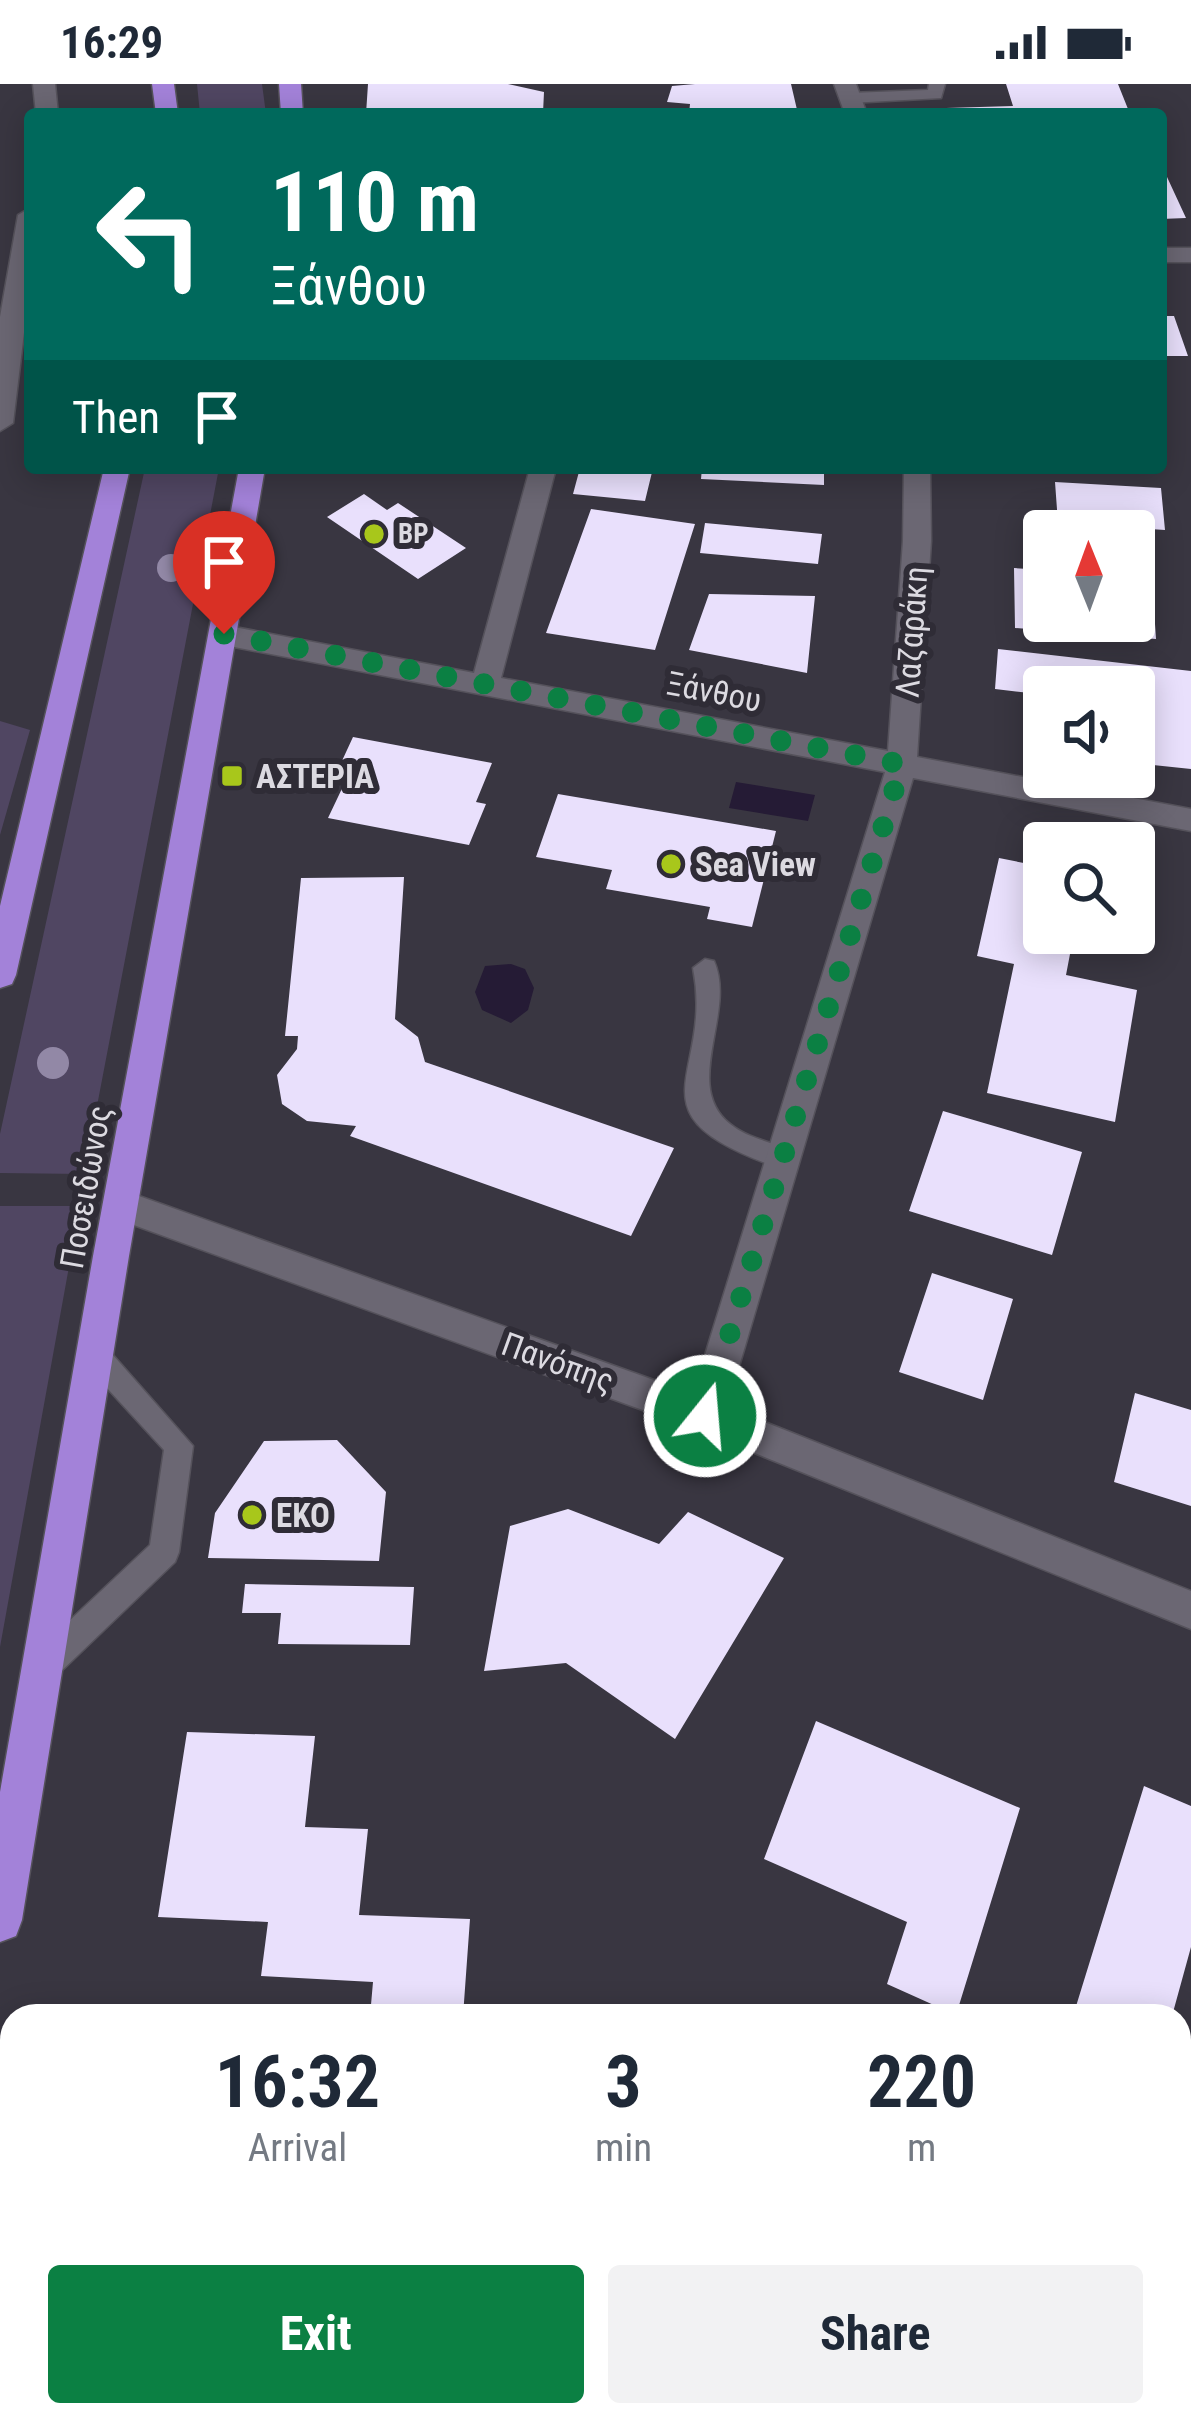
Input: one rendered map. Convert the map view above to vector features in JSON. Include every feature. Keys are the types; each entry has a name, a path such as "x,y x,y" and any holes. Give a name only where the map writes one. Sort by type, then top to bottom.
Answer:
{"highway":[{"path":"0,975 116,474"},
{"name":"Ποσειδώνος","path":"0,1920 251,474"}],"street":[{"path":"0,423 8,329 24,263"},
{"path":"485,685 541,474"},
{"name":"Λαζαράκη","path":"705,1416 902,764 917,541 916,474"},
{"name":"Ξάνθου","path":"224,634 1191,820"},
{"name":"Πανόπης","path":"122,1205 705,1416 1191,1610"}],"lane":[{"path":"850,99 935,95 937,84"},
{"path":"705,968 711,983 711,1007 694,1088 699,1111 722,1133 782,1158"},
{"path":"43,1667 164,1552 179,1445 95,1355"}],"shaded area":[{"path":"197,84 262,84 265,108 199,108"},
{"path":"144,474 218,474 84,1174 0,1173 0,1134"},
{"path":"0,721 30,730 0,835"},
{"path":"736,782 815,795 808,821 729,808"},
{"path":"511,964 525,969 534,988 528,1010 511,1023 482,1010 475,992 485,966"},
{"path":"0,1206 80,1206 0,1647"}],"building":[{"path":"368,84 508,84 544,92 543,108 366,108"},
{"path":"791,84 797,108 690,108 690,104 667,102 672,86"},
{"path":"1006,84 1118,84 1128,108 946,108 1013,106"},
{"path":"1167,177 1186,218 1167,219"},
{"path":"1167,316 1174,316 1188,356 1167,356"},
{"path":"578,474 652,474 645,501 573,494"},
{"path":"701,474 824,474 824,485 701,479"},
{"path":"1055,482 1161,488 1165,530 1155,529 1155,510 1057,510"},
{"path":"364,494 387,510 398,503 466,548 418,579 327,517"},
{"path":"591,509 695,524 655,650 546,633"},
{"path":"705,523 822,534 818,564 700,553"},
{"path":"1014,568 1023,569 1023,629 1015,628"},
{"path":"709,594 815,596 807,673 689,650"},
{"path":"998,649 1147,666 1023,666 1023,692 995,689"},
{"path":"1155,667 1191,671 1191,769 1155,765"},
{"path":"353,737 492,763 476,802 486,804 469,845 328,818 347,778 335,776"},
{"name":"Sea View","path":"558,794 776,831 752,927 707,919 710,907 606,889 612,870 536,857"},
{"path":"999,858 1023,863 1023,954 1070,954 1066,975 1137,990 1115,1122 987,1093 1014,964 977,956"},
{"path":"404,877 395,1019 418,1037 425,1062 674,1148 631,1236 350,1136 356,1126 307,1121 282,1104 277,1075 297,1049 298,1036 285,1036 301,878"},
{"path":"943,1111 1082,1152 1052,1255 909,1211"},
{"path":"932,1273 1013,1299 983,1400 899,1372"},
{"path":"1135,1393 1191,1410 1191,1506 1114,1482"},
{"path":"337,1440 386,1492 379,1561 208,1558 215,1513 264,1441"},
{"path":"568,1509 659,1544 688,1512 784,1558 675,1739 566,1663 484,1671 510,1526"},
{"path":"245,1584 414,1587 410,1645 278,1644 281,1613 242,1613"},
{"path":"816,1721 1020,1808 959,2004 932,2004 887,1984 907,1922 764,1859"},
{"path":"187,1732 315,1736 305,1827 368,1829 359,1915 470,1919 464,2004 371,2004 373,1982 261,1976 268,1922 158,1917"},
{"path":"1144,1786 1191,1806 1191,1947 1175,2004 1077,2004"}],"place":[{"name":"BP","path":"374,534"},
{"name":"ΑΣΤΕΡΙΑ","path":"232,776"},
{"name":"Sea View","path":"671,864"},
{"name":"EKO","path":"252,1515"}],"route":[{"path":"224,634 902,764 705,1416"}]}
